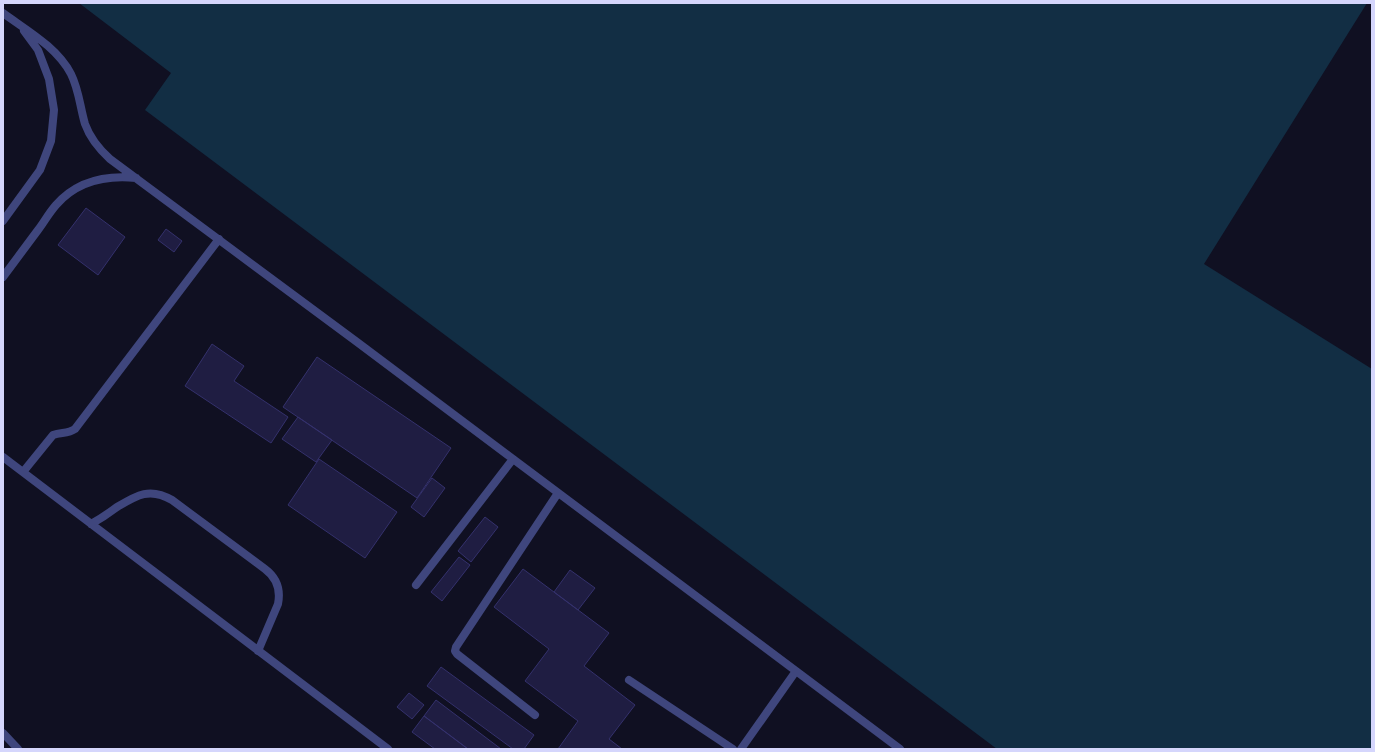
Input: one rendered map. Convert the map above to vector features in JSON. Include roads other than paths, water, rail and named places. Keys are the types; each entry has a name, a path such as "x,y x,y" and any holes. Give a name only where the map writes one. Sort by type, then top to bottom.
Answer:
{"lane":[{"path":"3,13 46,44 60,58 71,74 78,92 85,125 91,138 99,149 110,159 558,492 900,749"},
{"path":"3,221 40,170 51,141 54,110 49,79 38,50 19,25"},
{"path":"3,277 56,204 70,192 85,184 102,178 120,176 137,178"},
{"path":"23,472 54,435 58,433 68,433 75,429 219,239"},
{"path":"3,457 388,749"},
{"path":"416,585 513,459"},
{"path":"535,714 460,657 456,651 456,647 558,492"},
{"path":"91,524 139,495 149,493 165,496 271,574 276,580 279,588 278,604 258,651"},
{"path":"740,749 796,671"},
{"path":"629,680 733,749"},
{"path":"3,734 18,749"}],"water":[{"path":"79,3 1367,3 1204,264 1372,369 1372,749 997,749 145,110 171,73"}]}
